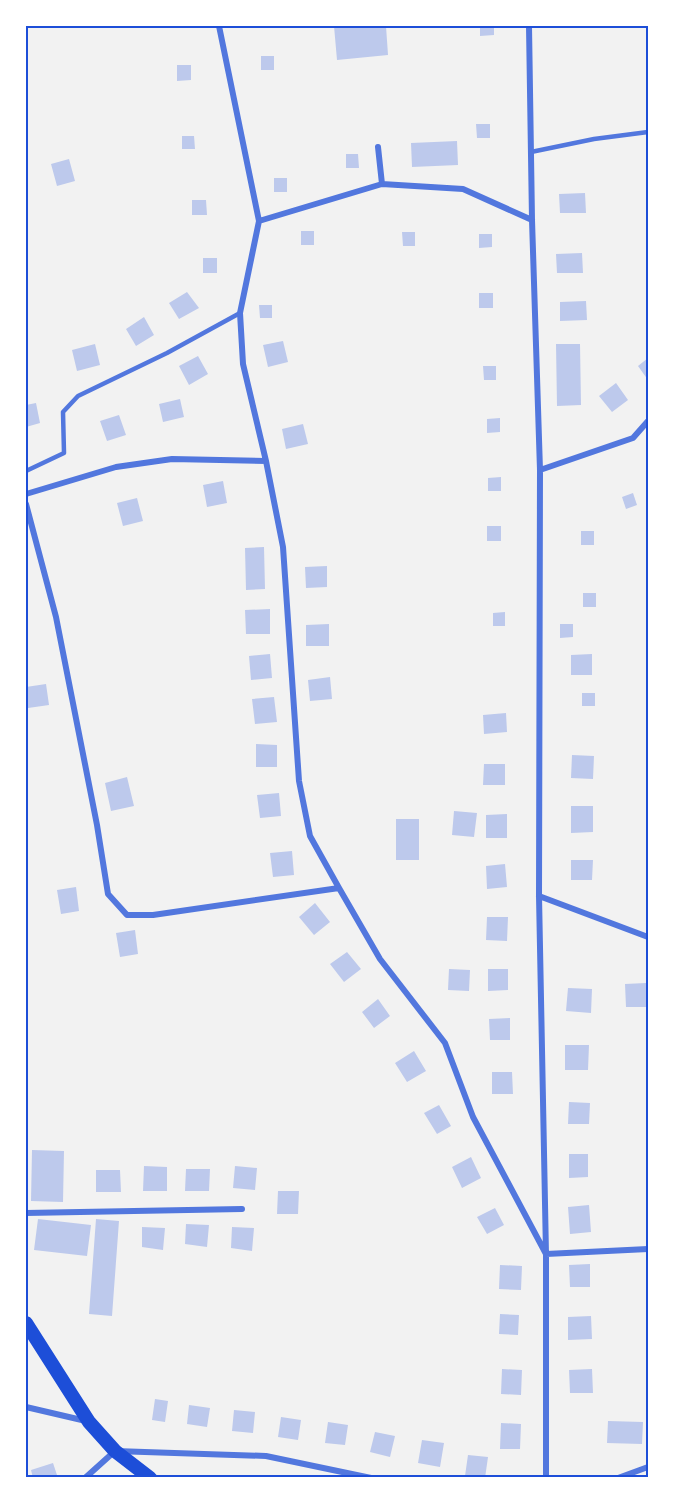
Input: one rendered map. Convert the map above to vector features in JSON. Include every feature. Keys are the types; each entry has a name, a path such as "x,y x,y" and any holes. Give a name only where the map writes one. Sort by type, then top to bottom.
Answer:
{"main road":[{"path":"26,1323 89,1422 115,1451 150,1478"}],"street":[{"path":"219,26 259,221 240,313 243,364 283,547 299,781 310,836 380,959 445,1043 473,1117 546,1254"},
{"path":"529,26 532,220 540,470 540,896 546,1254 546,1478"},
{"path":"378,147 382,184"},
{"path":"259,221 382,184 463,189 532,220"},
{"path":"540,470 633,438 648,421"},
{"path":"26,494 116,467 172,459 266,461"},
{"path":"26,504 56,617 108,894 127,915 153,915 339,888"},
{"path":"540,896 648,937"},
{"path":"26,1213 242,1209"},
{"path":"546,1254 648,1249"},
{"path":"26,1407 89,1422"},
{"path":"85,1478 115,1451 266,1456 371,1478"},
{"path":"618,1478 648,1467"}],"lane":[{"path":"531,152 594,139 648,132"},
{"path":"26,471 64,453 63,412 78,396 168,353 240,313"}],"building":[{"path":"334,26 386,26 388,55 337,60"},
{"path":"480,26 494,26 494,35 480,36"},
{"path":"261,56 274,56 274,70 261,70"},
{"path":"177,65 191,65 191,80 177,81"},
{"path":"476,124 490,124 490,138 477,138"},
{"path":"182,136 194,136 195,149 182,149"},
{"path":"457,141 458,165 412,167 411,143"},
{"path":"346,154 358,154 359,168 346,168"},
{"path":"69,159 75,181 57,186 51,164"},
{"path":"274,178 287,178 287,192 274,192"},
{"path":"585,193 586,213 560,213 559,194"},
{"path":"192,200 206,200 207,215 192,215"},
{"path":"301,231 314,231 314,245 301,245"},
{"path":"402,232 415,232 415,246 403,246"},
{"path":"479,234 492,234 492,247 479,248"},
{"path":"582,253 583,273 557,273 556,254"},
{"path":"203,258 217,258 217,273 203,273"},
{"path":"187,292 199,308 179,319 169,303"},
{"path":"479,293 493,293 493,308 479,308"},
{"path":"586,301 587,320 560,321 560,302"},
{"path":"259,305 272,305 272,318 260,318"},
{"path":"144,317 154,335 136,346 126,329"},
{"path":"283,341 288,362 268,367 263,345"},
{"path":"95,344 100,365 77,371 72,350"},
{"path":"556,344 580,344 581,405 557,406"},
{"path":"198,356 208,374 189,385 179,366"},
{"path":"648,358 648,380 638,366"},
{"path":"483,366 496,366 496,380 484,380"},
{"path":"616,383 628,400 612,412 599,396"},
{"path":"180,399 184,417 163,422 159,404"},
{"path":"36,403 40,423 26,427 26,405"},
{"path":"119,415 126,435 107,441 100,421"},
{"path":"500,418 500,432 487,433 487,419"},
{"path":"303,424 308,444 286,449 282,429"},
{"path":"501,477 501,491 488,491 488,478"},
{"path":"223,481 227,503 207,507 203,485"},
{"path":"633,493 637,505 626,509 622,497"},
{"path":"137,498 143,521 123,526 117,503"},
{"path":"487,526 501,526 501,541 487,541"},
{"path":"581,531 594,531 594,545 581,545"},
{"path":"264,547 265,589 246,590 245,548"},
{"path":"327,566 327,587 306,588 305,567"},
{"path":"583,593 596,593 596,607 583,607"},
{"path":"270,609 270,634 246,634 245,610"},
{"path":"505,612 505,626 493,626 493,613"},
{"path":"329,624 329,646 306,646 306,625"},
{"path":"560,624 573,624 573,637 560,638"},
{"path":"270,654 272,678 251,680 249,656"},
{"path":"592,654 592,675 571,675 571,655"},
{"path":"330,677 332,699 310,701 308,680"},
{"path":"46,684 49,705 28,708 26,687"},
{"path":"582,693 595,693 595,706 582,706"},
{"path":"274,697 277,722 255,724 252,699"},
{"path":"506,713 507,732 484,734 483,715"},
{"path":"256,744 277,745 277,767 256,767"},
{"path":"572,755 594,756 593,779 571,778"},
{"path":"484,764 505,764 505,785 483,785"},
{"path":"127,777 134,806 111,811 105,783"},
{"path":"279,793 281,816 260,818 257,795"},
{"path":"571,806 593,806 593,832 571,833"},
{"path":"454,811 477,813 474,837 452,835"},
{"path":"507,814 507,838 486,838 486,815"},
{"path":"396,819 419,819 419,860 396,860"},
{"path":"292,851 294,875 273,877 270,853"},
{"path":"571,860 593,860 592,880 571,880"},
{"path":"505,864 507,887 487,889 486,866"},
{"path":"76,887 79,911 61,914 57,890"},
{"path":"315,903 330,922 314,935 299,917"},
{"path":"487,917 508,917 507,941 486,940"},
{"path":"135,930 138,954 120,957 116,933"},
{"path":"347,952 361,969 344,982 330,964"},
{"path":"449,969 470,970 469,991 448,990"},
{"path":"488,969 508,969 508,990 488,991"},
{"path":"646,983 647,1007 626,1007 625,984"},
{"path":"568,988 592,989 591,1013 566,1011"},
{"path":"378,999 390,1016 374,1028 362,1012"},
{"path":"510,1018 510,1040 490,1040 489,1019"},
{"path":"565,1045 589,1045 588,1070 565,1070"},
{"path":"414,1051 426,1071 407,1082 395,1063"},
{"path":"492,1072 512,1072 513,1094 492,1094"},
{"path":"569,1102 590,1103 589,1124 568,1124"},
{"path":"439,1105 451,1126 437,1134 424,1113"},
{"path":"32,1150 64,1151 63,1202 31,1201"},
{"path":"569,1154 588,1154 588,1177 569,1178"},
{"path":"471,1157 481,1178 462,1188 452,1167"},
{"path":"144,1166 167,1167 167,1191 143,1191"},
{"path":"235,1166 257,1168 255,1190 233,1188"},
{"path":"186,1169 210,1169 209,1191 185,1191"},
{"path":"96,1170 120,1170 121,1192 96,1192"},
{"path":"278,1191 299,1191 298,1214 277,1214"},
{"path":"589,1205 591,1232 570,1234 568,1207"},
{"path":"495,1208 504,1225 487,1234 477,1217"},
{"path":"38,1219 91,1225 87,1256 34,1250"},
{"path":"96,1219 119,1221 112,1316 89,1314"},
{"path":"186,1224 209,1225 207,1247 185,1244"},
{"path":"142,1227 165,1228 163,1250 142,1247"},
{"path":"232,1227 254,1228 252,1251 231,1248"},
{"path":"590,1264 590,1287 570,1287 569,1265"},
{"path":"500,1265 522,1266 521,1290 499,1289"},
{"path":"500,1314 519,1315 518,1335 499,1334"},
{"path":"591,1316 592,1339 568,1340 568,1317"},
{"path":"502,1369 522,1370 521,1395 501,1394"},
{"path":"592,1369 593,1393 570,1393 569,1370"},
{"path":"155,1399 168,1401 165,1422 152,1420"},
{"path":"189,1405 210,1408 207,1427 187,1424"},
{"path":"234,1410 255,1412 253,1433 232,1431"},
{"path":"281,1417 301,1420 298,1440 278,1437"},
{"path":"608,1421 643,1422 642,1444 607,1443"},
{"path":"328,1422 348,1425 345,1445 325,1443"},
{"path":"501,1423 521,1424 520,1449 500,1449"},
{"path":"375,1432 395,1436 390,1457 370,1452"},
{"path":"422,1440 444,1443 440,1467 418,1463"},
{"path":"468,1455 488,1457 485,1478 465,1476"},
{"path":"53,1463 58,1478 33,1478 31,1470"}]}
